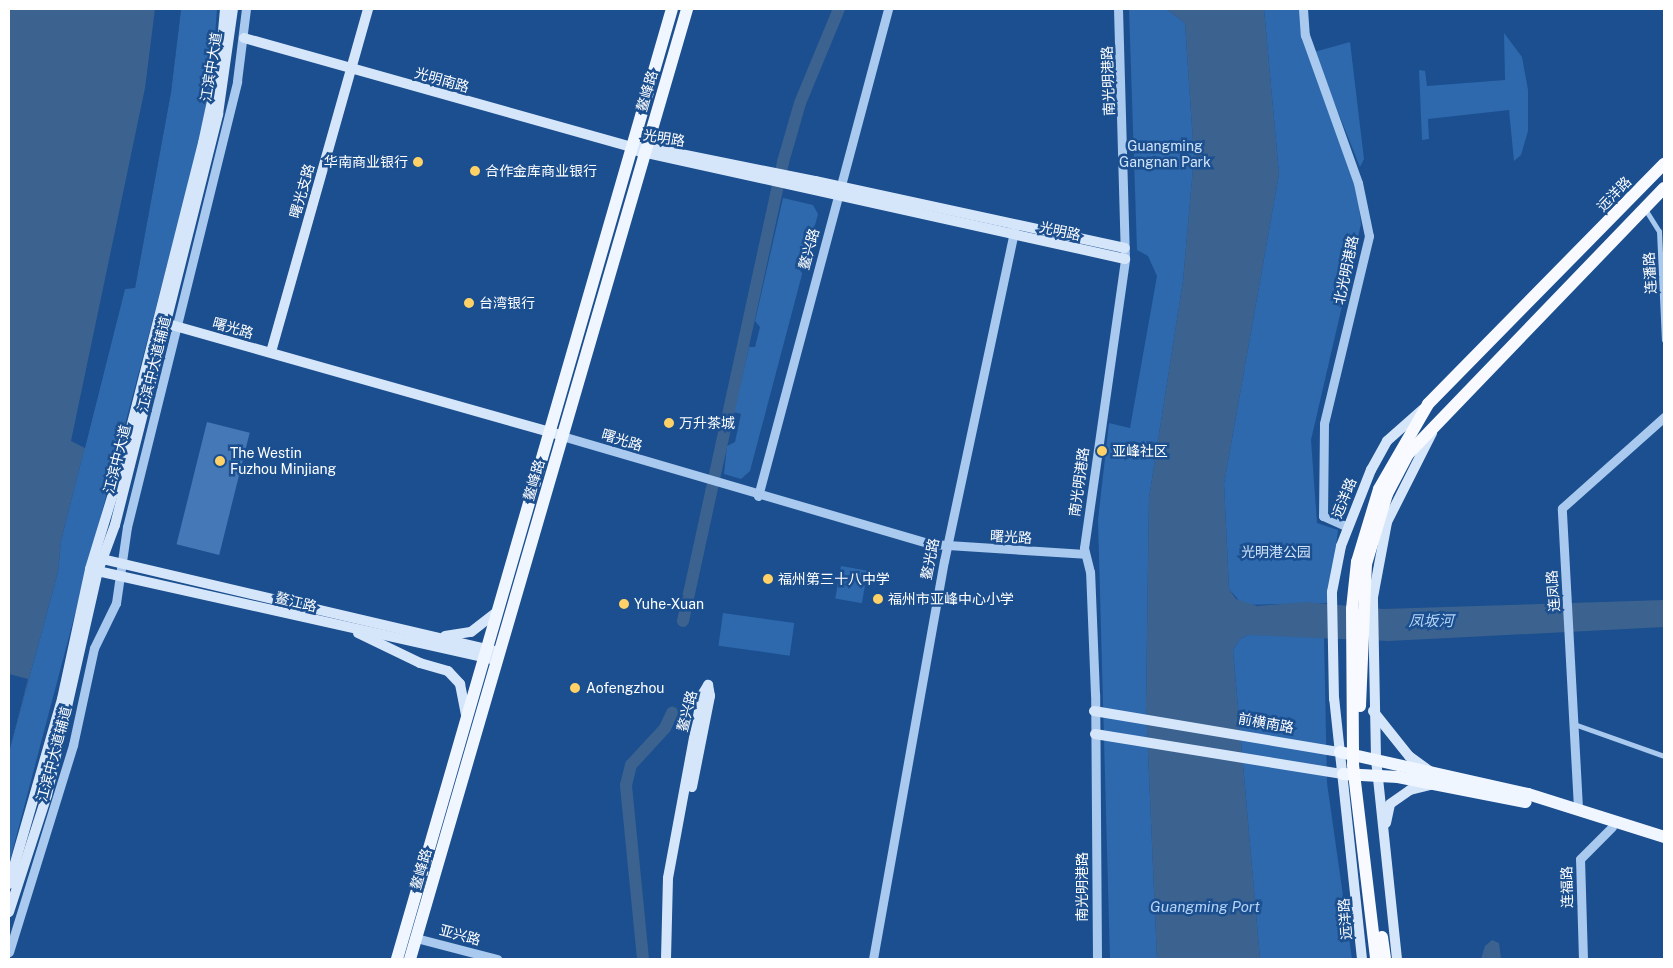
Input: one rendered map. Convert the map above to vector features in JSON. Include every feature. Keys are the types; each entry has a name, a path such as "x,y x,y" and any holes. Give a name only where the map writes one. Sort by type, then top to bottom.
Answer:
{"highway":[{"name":"远洋路","path":"1428,404 1664,164"},
{"path":"1385,959 1361,765 1362,563 1381,510 1396,474 1408,454 1439,419 1664,188"},
{"path":"1376,959 1352,764 1352,609 1379,489 1428,404"}],"main road":[{"name":"江滨中大道","path":"162,322 213,102 225,9"},
{"name":"江滨中大道","path":"9,884 62,699 94,570 99,558 222,96 233,9"},
{"name":"曙光支路","path":"271,352 368,9"},
{"name":"鳌峰路","path":"641,150 672,9"},
{"name":"鳌峰路","path":"410,959 491,655 641,150 686,9"},
{"name":"光明南路","path":"244,38 641,150"},
{"name":"光明路","path":"641,150 1125,253"},
{"name":"曙光路","path":"162,322 556,435"},
{"name":"远洋路","path":"1362,959 1340,752 1331,601 1337,561 1348,526 1387,441 1428,404"},
{"path":"1397,959 1377,774 1373,710 1373,597 1387,522 1439,419"},
{"name":"鳌峰路","path":"397,959 466,720 491,655 498,610 556,435"},
{"name":"鳌江路","path":"99,558 438,637 491,655"},
{"name":"江滨中大道","path":"9,912 47,795 94,570"},
{"name":"鳌江路","path":"94,570 344,626 491,655"},
{"path":"438,637 471,632 498,610"},
{"path":"344,626 420,663 448,671 464,695 466,720"},
{"name":"鳌兴路","path":"666,959 668,878 702,695 708,685 710,696 674,878 673,959"},
{"name":"前横南路","path":"1373,710 1408,756 1430,771"},
{"name":"前横南路","path":"1094,712 1251,735 1376,758 1578,808 1664,837"},
{"path":"1095,734 1255,758 1343,774 1377,774 1525,801 1664,845"},
{"path":"1384,832 1390,804 1410,790 1430,785"}],"street":[{"name":"江滨中大道辅道","path":"9,952 73,745 94,648 116,604 121,564 238,81 246,9"},
{"name":"鳌兴路","path":"758,496 888,9"},
{"name":"南光明港路","path":"1097,959 1095,734 1090,572 1084,554 1125,253 1118,9"},
{"name":"北光明港路","path":"1303,9 1305,35 1358,183 1369,236 1324,424 1324,516 1348,526"},
{"name":"连潘路","path":"1645,208 1659,231 1664,340"},
{"name":"鳌光路","path":"873,959 946,547 1014,230"},
{"name":"连凤路","path":"1578,808 1562,508 1664,417"},
{"name":"曙光路","path":"556,435 758,496 946,547 1084,554"},
{"path":"1574,724 1664,756"},
{"name":"连福路","path":"1583,959 1580,859 1612,827"},
{"name":"亚兴路","path":"416,938 497,959"}],"green space":[{"path":"181,9 217,9 212,73 199,144 9,864 9,752 58,572 61,541 125,288 135,288 171,92"},
{"name":"Guangming Gangnan Park","path":"1129,9 1166,9 1185,23 1194,157 1183,281 1149,498 1146,706 1157,959 1110,959 1098,520 1109,423 1130,428 1157,276 1148,256 1137,250"},
{"name":"光明港公园","path":"1264,9 1300,9 1357,190 1361,224 1311,440 1317,523 1338,530 1329,603 1243,605 1229,589 1224,484 1279,174"},
{"path":"1504,33 1522,57 1528,90 1528,131 1521,155 1514,161 1509,110 1428,119 1429,139 1422,140 1419,70 1425,71 1427,86 1505,80"},
{"path":"1350,42 1364,159 1360,167 1314,52"},
{"path":"783,198 813,205 818,214 750,471 741,479 724,474 727,446 735,442 741,414 734,412 749,347 755,347 760,327 755,321"},
{"path":"841,566 868,571 862,603 835,598"},
{"path":"723,613 794,623 790,656 718,646"},
{"path":"1248,635 1324,636 1327,783 1352,959 1260,959 1233,650 1240,639"}],"water":[{"path":"9,9 181,9 171,92 135,288 125,289 61,541 58,572 9,752"},
{"name":"Guangming Port","path":"1166,9 1264,9 1279,174 1224,484 1229,589 1236,599 1257,606 1306,602 1383,609 1664,600 1664,627 1389,641 1248,635 1240,639 1233,650 1260,959 1157,959 1146,706 1149,498 1183,281 1194,157 1185,23"},
{"path":"1492,940 1499,943 1501,959 1481,959 1485,946"}],"pier":[{"path":"155,9 181,9 171,92 135,288 125,289 85,448 71,441 145,88"},
{"path":"9,674 28,679 9,752"}],"building":[{"name":"The Westin Fuzhou Minjiang","path":"207,422 250,433 219,555 177,544"}],"waterway":[{"path":"683,621 783,162 800,103 839,9"},
{"path":"643,959 626,785 631,765 665,728 672,713"}],"place":[{"name":"华南商业银行","path":"418,162"},
{"name":"合作金库商业银行","path":"475,171"},
{"name":"台湾银行","path":"469,303"},
{"name":"万升茶城","path":"669,423"},
{"name":"亚峰社区","path":"1102,451"},
{"name":"The Westin Fuzhou Minjiang","path":"220,461"},
{"name":"福州第三十八中学","path":"768,579"},
{"name":"福州市亚峰中心小学","path":"878,599"},
{"name":"Yuhe-Xuan","path":"624,604"},
{"name":"Aofengzhou","path":"575,688"}],"water label":[{"name":"凤坂河","path":"1431,621"}]}
